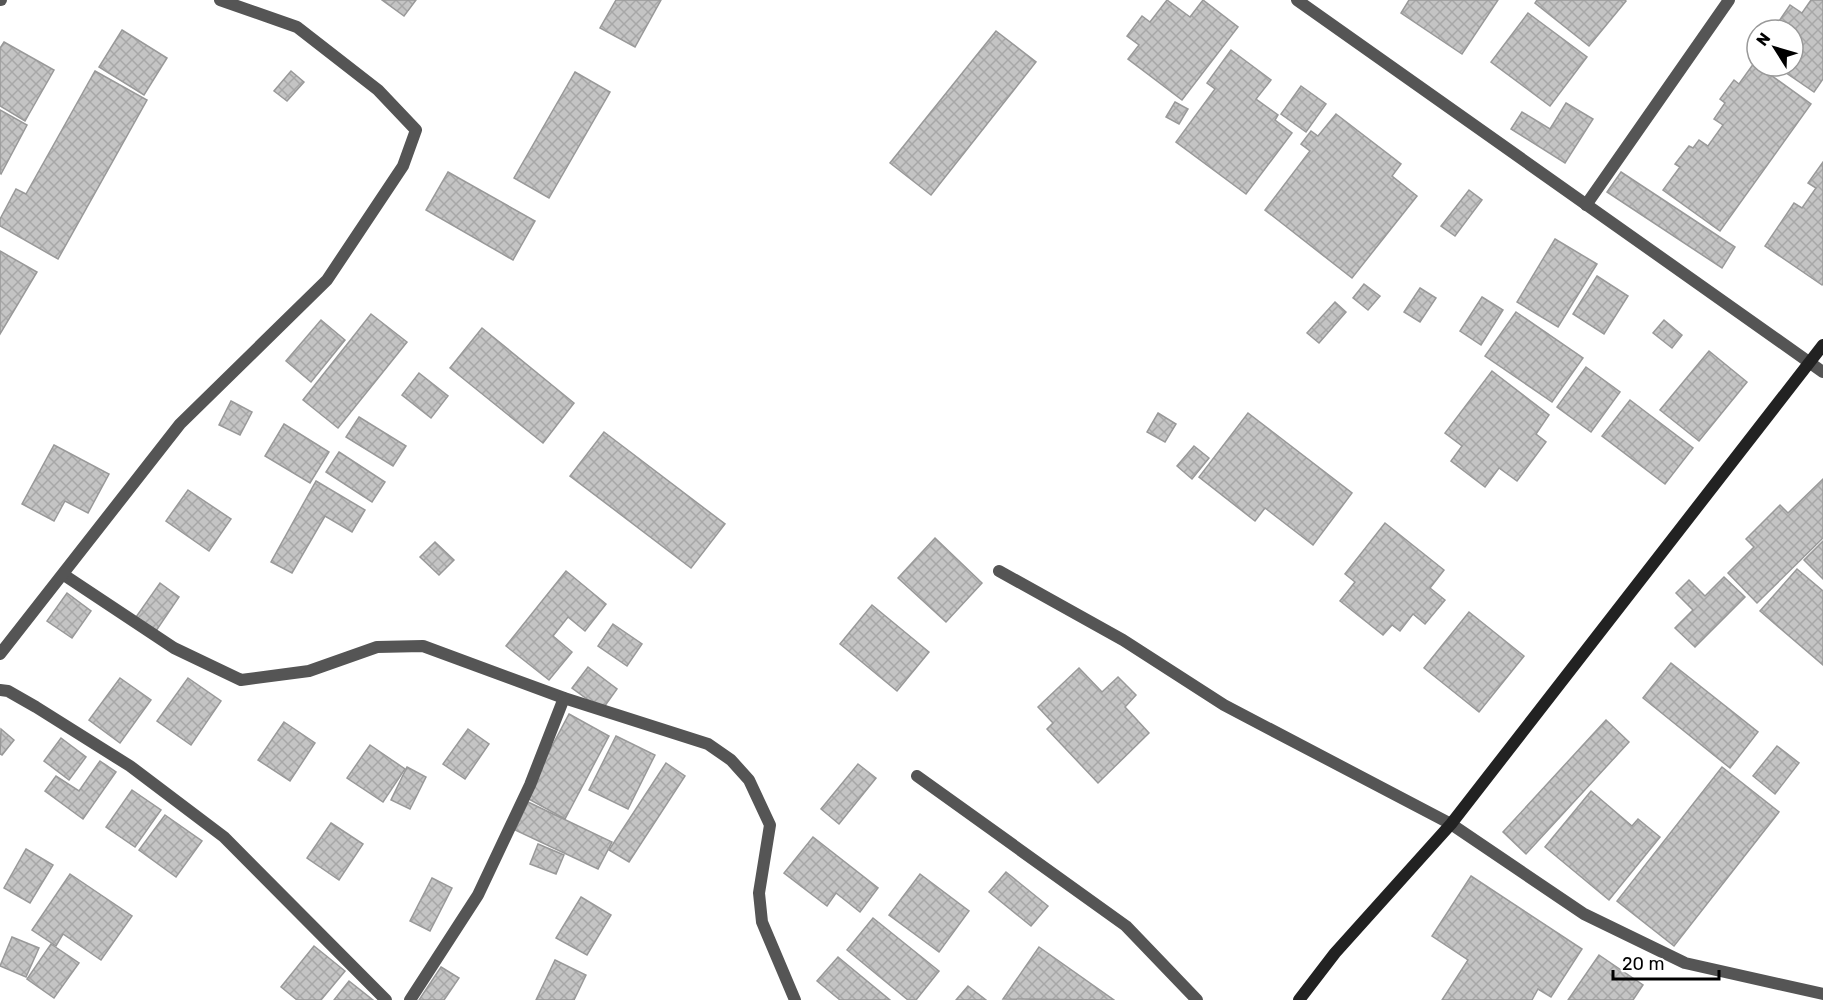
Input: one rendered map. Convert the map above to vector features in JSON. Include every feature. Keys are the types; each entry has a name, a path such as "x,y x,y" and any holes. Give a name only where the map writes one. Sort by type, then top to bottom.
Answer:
{"street":[{"path":"0,654 180,424 327,280 403,166 416,130 378,90 297,27 220,0"},
{"path":"1586,205 1729,0"},
{"path":"1301,1 1823,372"},
{"path":"1299,1000 1335,953 1451,824 1823,345"},
{"path":"999,571 1123,640 1224,705 1451,824 1584,914 1685,963 1823,994"},
{"path":"64,575 174,648 241,680 309,672 377,646 423,646 564,698 708,744 731,760 748,780 770,825 759,893 762,922 795,1000"},
{"path":"0,690 8,691 36,707 130,766 224,837 386,1000"},
{"path":"410,1000 478,895 530,785 564,698"},
{"path":"917,776 1126,926 1197,1000"}],"building":[{"path":"382,0 416,0 404,16"},
{"path":"616,0 661,0 635,47 600,28"},
{"path":"1167,0 1190,17 1203,0 1238,27 1182,100 1128,59 1139,45 1127,36 1142,16 1150,22"},
{"path":"1409,0 1498,0 1462,54 1401,13"},
{"path":"1537,0 1626,1 1589,46 1535,3"},
{"path":"1811,0 1823,0 1823,79 1814,92 1794,78 1805,78 1805,18 1781,18 1790,5 1802,13"},
{"path":"1528,13 1587,57 1550,106 1491,62"},
{"path":"122,30 167,58 144,95 99,67"},
{"path":"996,31 1036,62 931,195 890,163"},
{"path":"4,42 54,70 25,121 0,106 0,48"},
{"path":"1231,50 1271,80 1256,99 1278,115 1275,120 1292,133 1246,194 1176,142 1215,89 1207,83"},
{"path":"95,71 147,100 58,259 0,226 0,219 16,189 26,194"},
{"path":"291,71 304,82 287,101 274,91"},
{"path":"575,72 610,92 549,198 514,178"},
{"path":"1745,76 1745,78 1775,78 1811,104 1720,231 1663,190 1680,167 1675,164 1689,146 1693,148 1699,140 1708,146 1723,125 1714,119 1725,103 1720,99 1734,80 1739,84"},
{"path":"1301,86 1326,104 1306,132 1281,114"},
{"path":"1175,102 1188,109 1179,124 1166,117"},
{"path":"1566,103 1593,119 1565,163 1511,129 1522,112 1550,129"},
{"path":"0,110 27,125 1,174 0,173"},
{"path":"1336,114 1401,164 1392,176 1417,196 1352,278 1265,210 1310,151 1301,144 1311,131 1318,136"},
{"path":"1823,162 1822,285 1765,246 1794,203 1802,208 1816,188 1808,183"},
{"path":"448,172 535,221 513,260 426,210"},
{"path":"1621,172 1735,247 1722,268 1607,192"},
{"path":"1469,190 1482,200 1455,236 1441,226"},
{"path":"1555,239 1597,264 1558,327 1517,302"},
{"path":"0,251 37,272 0,334"},
{"path":"1597,276 1628,296 1604,334 1573,314"},
{"path":"1364,284 1380,296 1368,310 1353,298"},
{"path":"1420,288 1436,298 1420,322 1404,312"},
{"path":"1482,297 1503,310 1481,345 1460,331"},
{"path":"1335,302 1346,312 1319,343 1307,333"},
{"path":"1516,312 1583,358 1552,402 1485,356"},
{"path":"371,314 407,342 338,428 303,400"},
{"path":"321,320 345,340 311,382 286,361"},
{"path":"1664,320 1682,335 1672,348 1653,333"},
{"path":"482,328 574,403 543,443 450,368"},
{"path":"1709,351 1747,382 1699,441 1660,410"},
{"path":"1586,367 1620,392 1591,432 1557,407"},
{"path":"1492,371 1549,415 1536,434 1546,442 1517,481 1499,468 1485,487 1451,461 1462,446 1445,433"},
{"path":"419,373 448,396 431,418 402,395"},
{"path":"1630,400 1693,448 1665,484 1602,436"},
{"path":"231,401 252,412 240,435 219,425"},
{"path":"1158,413 1176,424 1165,442 1147,432"},
{"path":"1248,413 1352,493 1313,545 1265,508 1255,521 1199,477"},
{"path":"359,417 406,446 393,466 346,437"},
{"path":"284,424 329,452 310,483 265,456"},
{"path":"604,432 725,524 691,568 570,476"},
{"path":"54,445 109,474 88,513 65,501 54,521 22,504"},
{"path":"1194,446 1209,458 1192,479 1177,466"},
{"path":"339,452 385,482 372,502 326,472"},
{"path":"1823,479 1823,538 1757,603 1728,573 1754,547 1746,539 1780,505 1788,513"},
{"path":"316,481 365,510 352,532 325,516 292,573 271,562"},
{"path":"188,490 231,519 209,551 166,521"},
{"path":"1385,523 1444,570 1430,588 1445,600 1425,624 1413,614 1400,631 1392,625 1383,635 1340,601 1355,582 1345,574"},
{"path":"935,538 982,583 946,622 898,578"},
{"path":"1823,541 1823,579 1804,560"},
{"path":"435,542 454,560 439,575 420,557"},
{"path":"1797,569 1823,591 1823,665 1760,611"},
{"path":"566,571 606,604 585,631 568,617 553,636 572,652 549,680 506,646"},
{"path":"1724,577 1745,597 1695,647 1675,628 1693,610 1676,593 1689,580 1705,596"},
{"path":"160,583 179,597 156,631 136,617"},
{"path":"67,593 91,611 72,638 47,621"},
{"path":"872,605 929,652 897,691 840,644"},
{"path":"1469,612 1524,656 1479,712 1424,668"},
{"path":"613,624 642,644 627,666 598,646"},
{"path":"1671,663 1758,732 1730,768 1643,698"},
{"path":"588,667 617,689 602,710 572,688"},
{"path":"1079,668 1102,692 1118,677 1136,695 1125,707 1149,733 1098,783 1047,729 1053,723 1038,707"},
{"path":"120,678 151,700 120,743 89,720"},
{"path":"188,678 221,701 191,745 157,721"},
{"path":"569,714 609,736 565,819 525,797"},
{"path":"1606,720 1629,742 1526,854 1503,832"},
{"path":"284,722 315,743 290,781 258,760"},
{"path":"1,729 14,740 2,755 0,754"},
{"path":"468,729 489,744 465,779 443,764"},
{"path":"616,736 655,755 628,809 589,790"},
{"path":"61,738 86,757 69,780 44,761"},
{"path":"370,745 405,769 383,802 347,778"},
{"path":"1777,746 1799,763 1775,794 1753,776"},
{"path":"100,761 116,772 83,819 45,791 56,776 79,791"},
{"path":"666,763 685,776 629,862 609,850"},
{"path":"858,764 876,778 839,824 821,809"},
{"path":"407,767 426,777 410,809 391,800"},
{"path":"1722,767 1779,812 1674,946 1617,901"},
{"path":"132,790 161,810 135,847 106,827"},
{"path":"1591,791 1632,826 1638,819 1660,837 1609,900 1545,847"},
{"path":"528,802 612,842 598,869 515,830"},
{"path":"165,815 202,841 176,877 139,850"},
{"path":"331,823 363,844 339,880 307,858"},
{"path":"813,837 878,888 860,912 836,893 827,906 784,873"},
{"path":"538,844 564,855 556,874 530,864"},
{"path":"26,849 53,865 30,903 4,888"},
{"path":"1006,872 1048,906 1031,926 989,892"},
{"path":"70,874 132,916 101,960 63,934 56,946 32,930"},
{"path":"920,874 969,911 939,952 889,915"},
{"path":"1471,876 1582,949 1551,997 1538,989 1532,1000 1442,1000 1468,960 1432,936"},
{"path":"432,878 452,888 430,931 410,921"},
{"path":"581,897 611,915 587,955 556,938"},
{"path":"873,918 939,971 916,1000 908,1000 847,950"},
{"path":"12,937 39,948 26,977 0,966"},
{"path":"51,944 79,963 54,998 27,979"},
{"path":"314,946 345,971 321,1000 297,1000 281,987"},
{"path":"1039,947 1114,1000 1003,999"},
{"path":"1599,955 1643,985 1633,1000 1568,1000"},
{"path":"838,957 890,1000 840,1000 817,981"},
{"path":"555,960 586,975 574,1000 536,1000"},
{"path":"441,967 459,978 444,1000 419,1000"},
{"path":"349,981 373,1000 334,1000"},
{"path":"968,986 986,1000 956,1000"}]}
